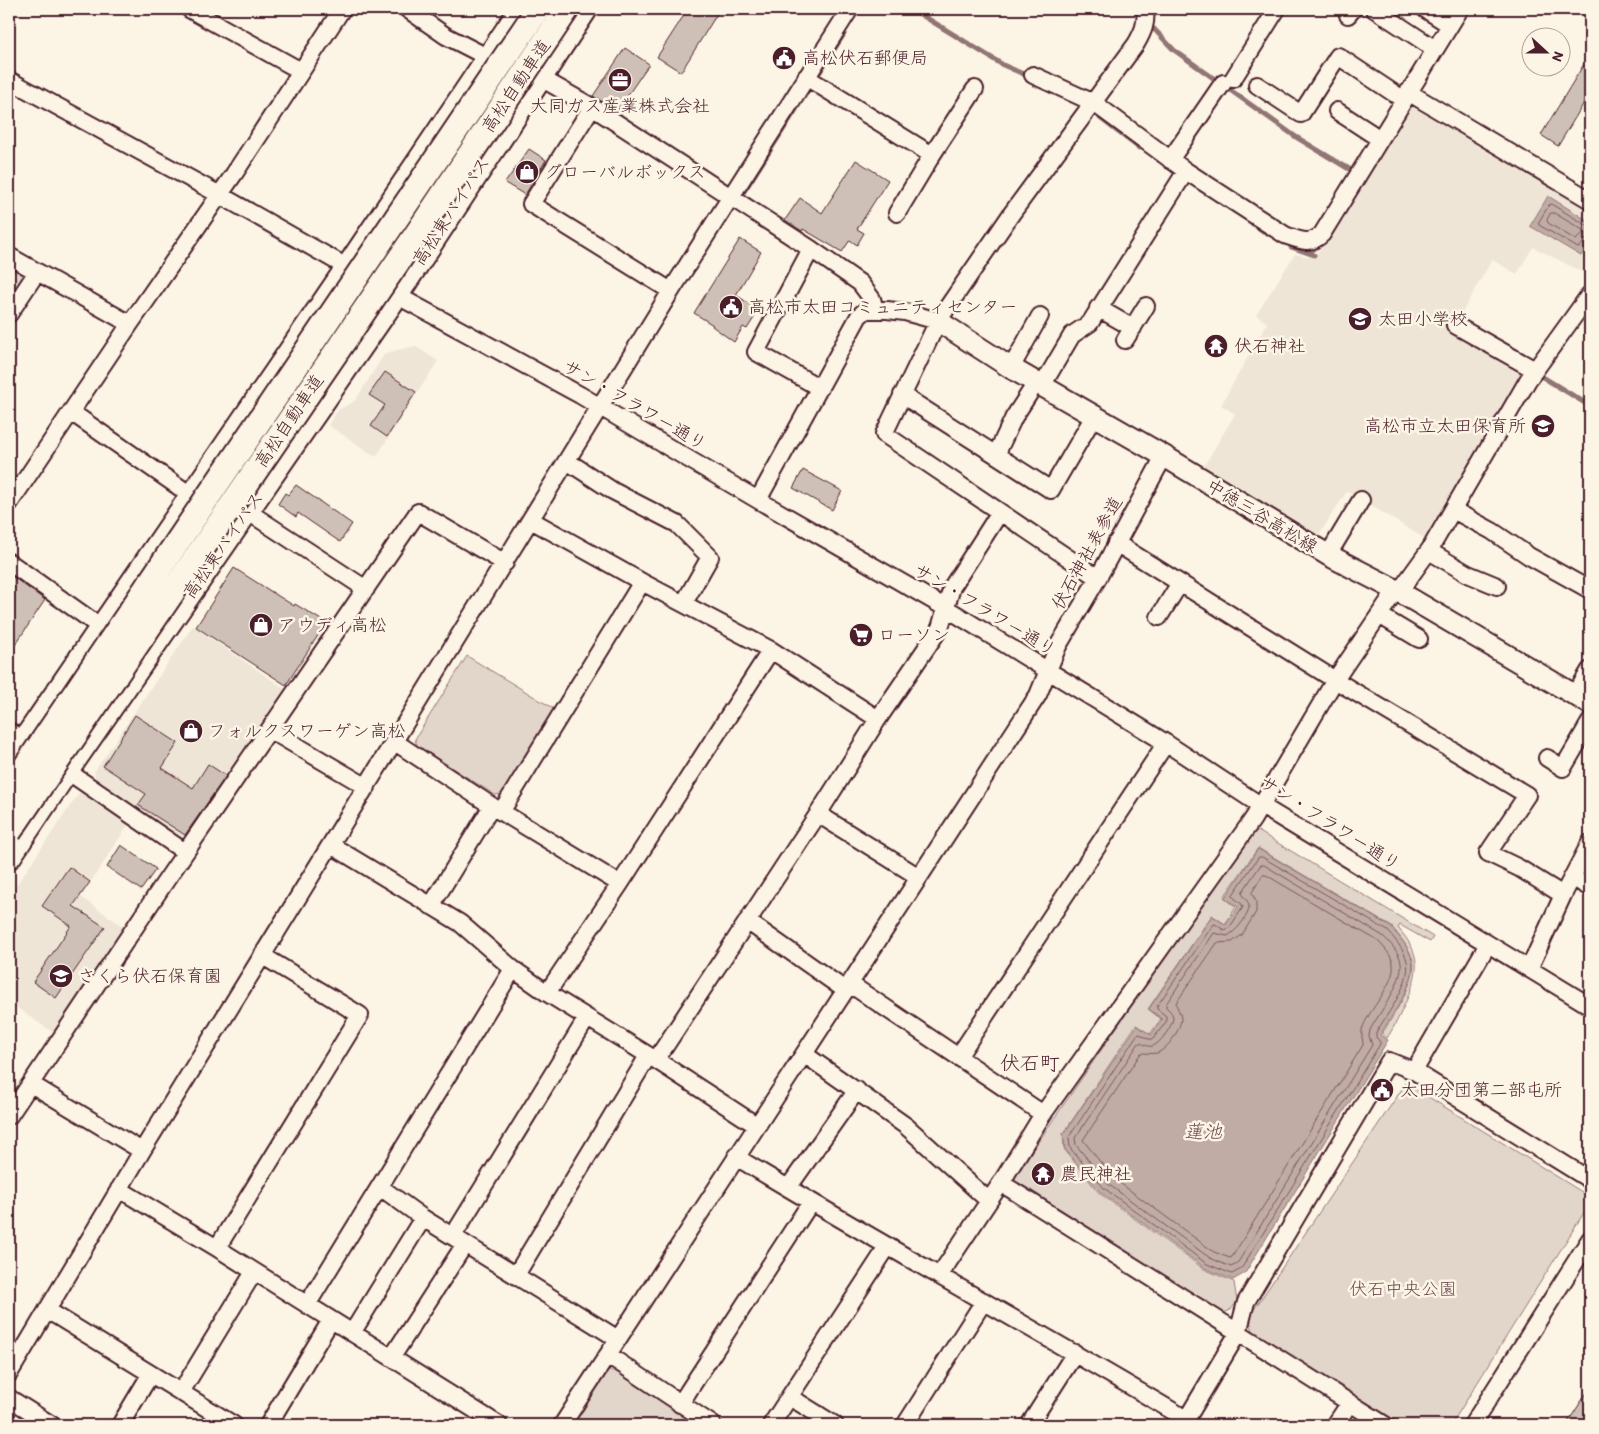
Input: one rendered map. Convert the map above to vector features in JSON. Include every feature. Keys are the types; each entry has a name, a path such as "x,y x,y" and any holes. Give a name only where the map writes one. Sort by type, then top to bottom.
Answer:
{"highway":[{"path":"9,764 16,736 102,628 522,9"},
{"name":"高松自動車道","path":"9,791 538,9"},
{"name":"高松自動車道","path":"9,832 418,232 567,9"},
{"name":"高松東バイパス","path":"9,856 66,770 396,295 585,9"}],"main road":[{"name":"中徳三谷高松線","path":"938,321 1010,368 1164,456 1328,555 1397,591 1583,700"}],"street":[{"path":"189,9 301,71"},
{"path":"9,504 130,324 220,195 342,9"},
{"path":"407,9 428,15 446,36 489,58"},
{"path":"9,1374 142,1151 671,291 850,9"},
{"path":"1098,578 884,434 938,321 1012,214 1094,103 1143,32 1146,24 1145,9"},
{"path":"1170,160 1228,81 1277,9"},
{"path":"1374,9 1434,49"},
{"path":"1425,9 1450,25"},
{"path":"1033,75 1094,103 1170,160 1285,235 1301,242 1313,241 1322,234 1460,9"},
{"path":"1257,85 1301,114 1338,56 1590,200"},
{"path":"539,77 592,108 811,249 860,283 872,299 875,310"},
{"path":"806,77 932,155"},
{"name":"サン・フラワー通り","path":"9,80 220,195 396,295 600,407 946,608 1166,742 1260,805 1590,1006"},
{"path":"897,213 975,89"},
{"path":"592,108 531,204 671,291"},
{"path":"1337,111 1380,139"},
{"path":"996,455 1014,417 1072,335 1090,323 1186,171"},
{"path":"811,249 756,352 820,388"},
{"path":"9,256 130,324"},
{"path":"9,314 37,272"},
{"path":"939,1276 1001,1183 1043,1114 1253,819 1335,680 1379,615 1429,551 1535,370 1590,294"},
{"path":"1098,308 1129,334 1146,306"},
{"path":"758,500 859,316 866,310 875,310 905,312 938,321"},
{"path":"1010,368 1040,316"},
{"path":"1455,325 1535,370"},
{"path":"902,395 1051,490 1094,416"},
{"path":"70,412 192,496"},
{"name":"伏石神社表参道","path":"562,1425 1038,696 1058,646 1098,578 1164,456"},
{"path":"567,462 613,491 677,524 710,557 684,603"},
{"path":"1328,555 1362,500"},
{"path":"1453,510 1492,531 1530,556 1590,590"},
{"path":"247,511 366,589"},
{"path":"9,1116 418,512 505,563"},
{"path":"516,1275 652,1058 747,921 878,719 940,628 952,587 1000,512"},
{"path":"531,520 642,582 771,650 878,719"},
{"path":"1116,543 1335,680 1527,794 1488,853 1519,868 1563,896"},
{"path":"1429,551 1468,574 1497,586"},
{"path":"9,562 102,628"},
{"path":"431,906 497,809 642,582"},
{"path":"1159,617 1180,583"},
{"path":"1379,615 1419,639"},
{"path":"547,993 620,884 771,650"},
{"path":"1583,700 1590,670"},
{"path":"1547,758 1563,768 1590,722"},
{"path":"270,730 367,787"},
{"path":"16,736 186,852"},
{"path":"395,742 497,809 620,884"},
{"path":"958,1057 1166,742"},
{"path":"818,814 919,877"},
{"path":"1529,969 1590,843"},
{"path":"331,845 460,923 513,969 547,993 652,1058 756,1126"},
{"path":"1572,877 1590,888"},
{"path":"747,921 1043,1114"},
{"path":"1414,1071 1488,944"},
{"path":"217,1248 360,1015 263,956"},
{"path":"307,1305 513,969"},
{"path":"392,1358 586,1018"},
{"path":"804,1054 906,1126 989,1201"},
{"path":"736,1157 1075,1353 1185,1422 1238,1334 1246,1302 1389,1061 1414,1071 1590,1180"},
{"path":"31,1084 142,1151"},
{"path":"788,1188 856,1090"},
{"path":"1001,1183 1385,1425"},
{"path":"380,1186 423,1218 618,1339"},
{"path":"119,1189 217,1248 499,1425"},
{"path":"680,1404 811,1202"},
{"path":"352,1333 423,1218"},
{"path":"1472,1425 1590,1239"},
{"path":"771,1425 888,1246"},
{"path":"181,1392 254,1272"},
{"path":"905,1425 984,1301"},
{"path":"47,1310 234,1425"},
{"path":"268,1425 330,1320"},
{"path":"1029,1425 1075,1353"},
{"path":"608,1355 714,1425"},
{"path":"120,1425 150,1375"},
{"path":"790,1396 835,1425"},
{"path":"9,1398 52,1425"},
{"path":"1335,1425 1349,1404"}],"shaded area":[{"name":"太田小学校","path":"1414,100 1590,206 1590,276 1533,247 1517,274 1492,260 1451,332 1521,371 1523,375 1427,540 1347,491 1317,538 1202,469 1235,414 1221,405 1267,323 1256,315 1295,254 1314,258"},
{"path":"415,346 438,361 376,457 328,425 338,410 355,401 385,353"},
{"name":"フォルクスワーゲン高松","path":"193,626 288,691 186,841 97,781 94,772"},
{"path":"85,792 130,822 81,897 127,929 55,1034 9,1003 9,896 79,793"}],"green space":[{"path":"9,262 27,273 9,299"},
{"path":"467,656 556,710 503,794 495,795 417,746 415,739"},
{"path":"1258,831 1433,937 1430,942 1400,925 1398,928 1411,946 1416,962 1416,970 1407,999 1387,1038 1382,1034 1408,988 1414,968 1413,960 1404,942 1392,927 1258,848 1224,897 1236,907 1225,924 1212,915 1148,1009 1161,1019 1150,1034 1136,1025 1063,1134 1064,1149 1099,1193 1204,1269 1234,1282 1237,1302 1224,1313 1015,1184 1014,1177 1250,833"},
{"name":"伏石中央公園","path":"1406,1083 1590,1197 1590,1203 1451,1425 1403,1425 1254,1335 1249,1317"},
{"path":"604,1371 615,1371 697,1425 568,1425"}],"water":[{"path":"1548,196 1590,222 1590,241 1581,256 1530,226"},
{"name":"蓮池","path":"1258,849 1391,927 1409,951 1413,969 1411,979 1402,999 1380,1035 1388,1040 1245,1273 1233,1280 1205,1268 1100,1192 1065,1149 1063,1135 1137,1026 1151,1035 1162,1019 1149,1009 1212,916 1226,925 1238,907 1225,898"}],"building":[{"path":"688,9 720,9 681,72 657,57"},
{"name":"大同ガス産業株式会社","path":"625,48 649,64 617,111 593,96"},
{"path":"1590,54 1590,93 1558,146 1541,135"},
{"path":"529,149 546,160 525,195 505,183"},
{"path":"856,160 888,180 857,229 864,233 857,245 850,240 842,252 785,220 800,198 822,213"},
{"path":"740,239 761,252 736,295 759,310 747,329 743,327 734,342 694,313"},
{"path":"385,372 416,392 387,437 371,426 385,405 369,395"},
{"path":"803,470 842,491 832,510 793,488"},
{"path":"296,485 352,524 340,542 298,513 296,517 278,504 285,493 288,495"},
{"name":"アウディ高松","path":"234,568 294,606 295,604 326,623 286,685 196,627"},
{"path":"9,574 45,600 9,654"},
{"path":"135,715 178,743 162,768 193,788 208,764 226,776 185,835 138,805 146,794 103,766"},
{"path":"121,845 156,869 141,890 107,867"},
{"path":"69,867 90,882 73,906 105,927 56,998 33,982 71,926 42,906"},
{"path":"1590,1388 1590,1425 1566,1425"}],"waterway":[{"path":"912,9 1003,65 1030,77"},
{"path":"1154,29 1174,50 1296,137 1349,169"},
{"path":"743,193 844,34"},
{"path":"1100,118 1139,148"},
{"path":"1253,224 1263,231"},
{"path":"1309,253 1320,244"},
{"path":"1291,247 1314,255"},
{"path":"1541,376 1590,406"}],"place":[{"name":"高松伏石郵便局","path":"784,58"},
{"name":"大同ガス産業株式会社","path":"620,80"},
{"name":"グローバルボックス","path":"527,172"},
{"name":"高松市太田コミュニティセンター","path":"731,307"},
{"name":"太田小学校","path":"1360,319"},
{"name":"伏石神社","path":"1216,346"},
{"name":"高松市立太田保育所","path":"1543,426"},
{"name":"アウディ高松","path":"261,625"},
{"name":"ローソン","path":"861,635"},
{"name":"フォルクスワーゲン高松","path":"191,731"},
{"name":"さくら伏石保育園","path":"61,976"},
{"name":"太田分団第二部屯所","path":"1382,1090"},
{"name":"農民神社","path":"1043,1174"}],"district":[{"name":"伏石町","path":"1030,1063"}]}
